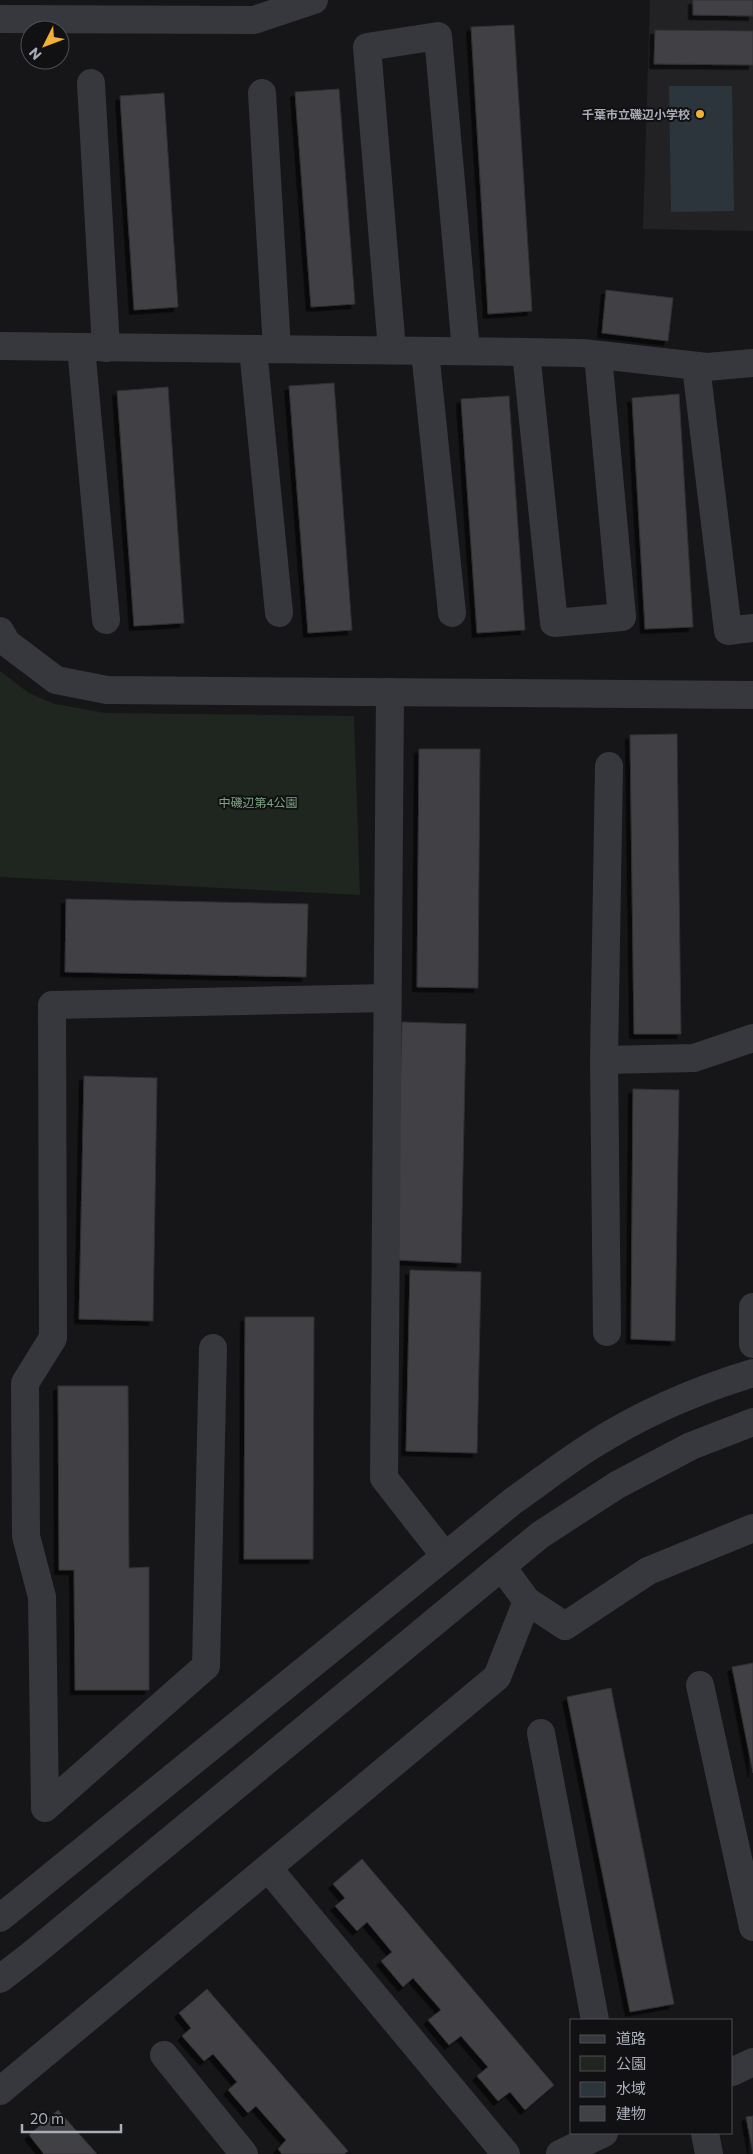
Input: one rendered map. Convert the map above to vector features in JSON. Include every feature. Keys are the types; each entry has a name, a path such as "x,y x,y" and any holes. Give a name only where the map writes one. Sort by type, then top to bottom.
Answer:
{"street":[{"path":"0,19 254,20 314,0"},
{"path":"392,350 367,47 438,36 466,351"},
{"path":"91,83 93,347 106,620"},
{"path":"262,93 265,349 279,613"},
{"path":"0,346 526,352 598,356 707,367 753,363"},
{"path":"425,351 452,613"},
{"path":"526,352 554,623 622,617 598,356"},
{"path":"696,366 728,630 753,628"},
{"path":"0,631 7,643 56,680 107,690 753,695"},
{"path":"390,692 384,1478 445,1556"},
{"path":"607,1332 604,1060 609,766"},
{"path":"213,1348 206,1666 45,1808 42,1598 26,1536 25,1383 53,1338 52,1005 387,998"},
{"path":"604,1060 694,1058 753,1038"},
{"path":"753,1307 753,1344"},
{"path":"0,1918 513,1501 592,1446 666,1405 724,1382 753,1373"},
{"path":"0,1978 31,1955 540,1535 617,1485 691,1446 753,1422"},
{"path":"502,1567 527,1601 565,1626 648,1571 753,1528"},
{"path":"0,2091 497,1677 527,1601"},
{"path":"700,1685 753,1927"},
{"path":"542,1733 595,2019"},
{"path":"268,1868 506,2154"},
{"path":"164,2055 244,2154"},
{"path":"733,2072 753,2062"},
{"path":"560,2154 602,2134"},
{"path":"705,2134 709,2154"}],"shaded area":[{"name":"千葉市立磯辺小学校","path":"650,0 753,0 753,231 643,229"}],"green space":[{"name":"中磯辺第4公園","path":"0,671 29,693 55,704 106,713 354,716 360,895 0,877"}],"water":[{"path":"669,86 732,86 734,211 671,212"}],"building":[{"path":"693,0 753,0 753,16 693,15"},
{"path":"514,25 532,311 488,314 471,27"},
{"path":"655,30 753,31 753,65 654,64"},
{"path":"339,89 355,304 311,307 295,92"},
{"path":"164,93 178,307 134,310 120,96"},
{"path":"606,290 673,298 668,341 602,333"},
{"path":"334,383 352,630 308,633 289,386"},
{"path":"168,387 184,623 134,626 117,391"},
{"path":"679,394 693,627 645,629 632,398"},
{"path":"509,396 525,630 477,633 461,399"},
{"path":"677,734 681,1034 634,1034 630,735"},
{"path":"419,749 480,749 478,988 417,987"},
{"path":"66,899 308,904 306,977 65,972"},
{"path":"402,1022 466,1024 461,1263 396,1260"},
{"path":"84,1076 157,1078 153,1321 79,1319"},
{"path":"633,1089 679,1090 675,1341 631,1339"},
{"path":"410,1270 481,1272 477,1453 406,1451"},
{"path":"245,1317 314,1317 313,1559 244,1559"},
{"path":"58,1386 128,1386 129,1568 149,1567 149,1690 75,1690 74,1570 59,1570"},
{"path":"753,1663 753,1773 732,1667"},
{"path":"611,1688 674,2004 630,2012 567,1697"},
{"path":"362,1859 554,2085 525,2110 510,2092 498,2101 477,2076 488,2067 461,2036 449,2045 428,2020 441,2010 413,1978 403,1987 381,1961 392,1952 367,1922 357,1931 335,1906 345,1898 333,1884"},
{"path":"207,1989 348,2151 344,2154 282,2154 278,2149 286,2140 256,2106 248,2113 228,2090 237,2082 213,2054 204,2061 182,2036 191,2028 179,2013"},
{"path":"58,2110 97,2154 44,2154 29,2135"},
{"path":"753,2116 753,2154 746,2117"}],"place":[{"name":"千葉市立磯辺小学校","path":"700,114"}]}
